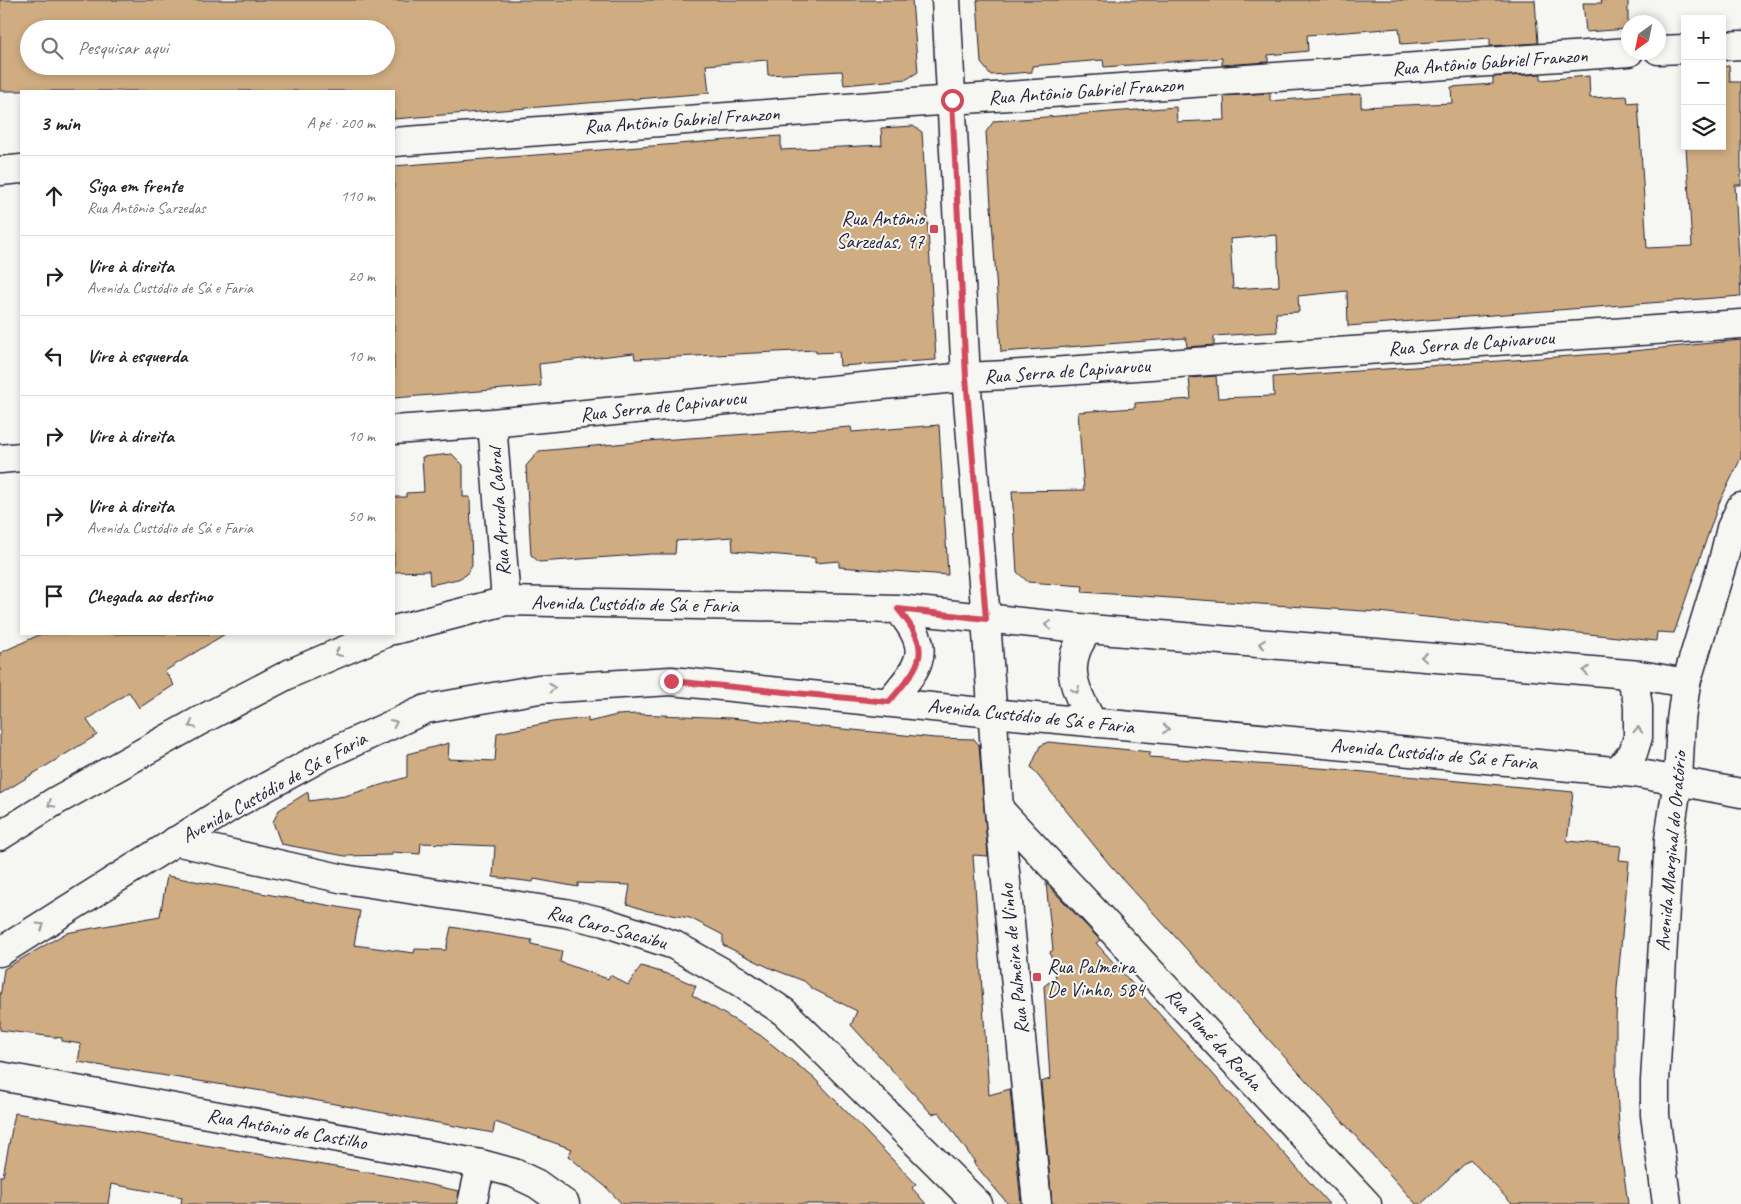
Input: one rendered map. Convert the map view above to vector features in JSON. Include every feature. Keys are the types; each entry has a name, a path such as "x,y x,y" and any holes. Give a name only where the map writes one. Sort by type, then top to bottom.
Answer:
{"street":[{"name":"Rua Palmeira de Vinho","path":"946,0 966,377 986,619 999,809 1037,1204"},
{"path":"1726,46 1741,45"},
{"path":"1666,50 1681,49"},
{"name":"Rua Antônio Gabriel Franzon","path":"395,142 1621,53"},
{"path":"0,171 20,169"},
{"name":"Rua Serra de Capivarucu","path":"395,430 492,423 966,377 1741,324"},
{"name":"Rua Arruda Cabral","path":"492,423 506,602"},
{"path":"0,459 20,457"},
{"name":"Avenida Marginal do Oratório","path":"1667,1204 1656,1115 1655,1081 1668,839 1678,780 1681,720 1686,683 1732,528 1741,507"},
{"name":"Avenida Custódio de Sá e Faria","path":"395,630 506,602 898,609 1089,629 1627,674 1686,683"},
{"path":"889,702 916,669 919,657 920,646 917,636 898,609"},
{"path":"1089,629 1080,640 1074,654 1073,681 1080,700 1092,722"},
{"path":"0,836 54,802 290,672 381,635"},
{"path":"1617,771 1633,754 1638,738 1639,720 1636,692 1627,674"},
{"name":"Avenida Custódio de Sá e Faria","path":"0,952 235,804 323,756 426,709 539,689 671,681 1617,771 1678,780 1741,793"},
{"name":"Rua Tomé da Rocha","path":"999,809 1367,1204"},
{"name":"Rua Caro-Sacaibu","path":"175,841 344,879 557,911 604,922 674,945 738,981 784,1012 978,1204"},
{"name":"Rua Antônio de Castilho","path":"0,1076 481,1164 514,1173 537,1184 565,1204"},
{"path":"472,1204 481,1164"}],"building":[{"path":"0,0 912,0 918,72 907,79 844,85 842,71 768,75 767,60 706,65 709,93 395,119 395,90 0,91"},
{"path":"977,0 1535,0 1538,43 1490,46 1490,38 1401,44 1399,28 1307,35 1308,51 1268,55 1268,62 1222,65 1222,58 1104,67 1103,60 1032,66 1032,72 991,75 981,63"},
{"path":"1601,0 1628,0 1628,15 1621,15 1621,30 1586,32 1583,3 1602,3"},
{"path":"1726,66 1729,66 1730,82 1741,82 1741,185 1735,185 1741,296 1348,326 1347,291 1298,296 1299,312 1276,313 1277,332 1214,336 1214,345 1187,347 1186,338 1001,352 986,132 994,121 1176,107 1177,122 1225,120 1224,96 1270,93 1270,101 1361,94 1361,107 1452,103 1451,87 1493,84 1493,77 1541,74 1541,80 1589,76 1590,98 1627,96 1628,103 1638,102 1647,248 1692,246 1686,150 1726,150","holes":["1277,235 1279,286 1233,289 1230,239"]},
{"path":"913,126 922,132 936,360 840,366 839,352 816,353 816,350 635,359 634,353 539,364 541,386 395,398 395,166 781,136 781,150 882,145 881,128"},
{"path":"1741,340 1741,458 1719,503 1674,633 1657,632 1656,641 1378,612 1082,592 1083,586 1028,582 1017,572 1012,491 1084,490 1078,412 1135,408 1135,403 1191,399 1189,378 1216,376 1218,398 1274,396 1273,377 1613,353"},
{"path":"939,425 948,575 839,567 839,561 815,563 815,558 733,551 732,537 676,541 675,554 539,562 531,555 526,466 539,451 660,440 851,427 852,432"},
{"path":"452,454 463,465 463,497 470,497 472,566 466,575 458,579 430,585 429,571 395,572 395,497 406,497 406,493 424,492 422,457"},
{"path":"39,635 223,635 165,671 174,685 139,708 129,692 87,720 97,735 0,794 0,653"},
{"path":"637,714 730,718 935,738 974,739 979,745 988,856 973,855 989,1095 1010,1089 1021,1204 1008,1204 973,1162 975,1162 939,1112 932,1114 851,1025 857,1011 813,989 804,981 770,968 723,945 723,935 690,918 648,911 627,904 630,885 578,883 578,887 534,879 533,882 493,877 495,846 421,843 420,854 392,852 392,855 345,856 281,844 273,822 279,810 308,792 309,801 345,796 407,777 407,754 449,743 448,759 495,761 497,733 552,722 588,718 588,722 617,715"},
{"path":"1048,742 1151,752 1149,757 1333,769 1573,792 1567,841 1621,846 1619,860 1629,861 1617,989 1616,1020 1616,1069 1620,1145 1628,1204 1512,1204 1470,1159 1421,1204 1416,1204 1110,865 1031,767 1040,746"},
{"path":"167,876 360,911 354,945 414,953 415,949 446,950 451,927 532,940 531,944 562,951 560,962 608,979 610,975 628,985 641,966 674,976 696,986 692,995 760,1035 814,1078 916,1184 912,1188 926,1204 622,1204 606,1187 568,1156 572,1149 495,1122 493,1133 275,1093 78,1062 81,1044 62,1041 62,1038 0,1030 0,998 4,969 66,933 160,916"},
{"path":"1046,883 1100,940 1096,943 1329,1204 1052,1204 1041,1082 1050,1079 1044,986 1056,977 1050,952 1053,950"},
{"path":"15,1113 394,1177 459,1191 457,1204 181,1204 182,1197 111,1184 108,1204 0,1204 0,1176 3,1176"}],"place":[{"name":"Rua Antônio Sarzedas, 97","path":"934,229"},
{"name":"Rua Palmeira De Vinho, 584","path":"1037,977"}],"route":[{"path":"671,681 889,702 916,669 919,657 920,646 917,636 910,623 898,609 986,619 966,377 952,100"}]}
